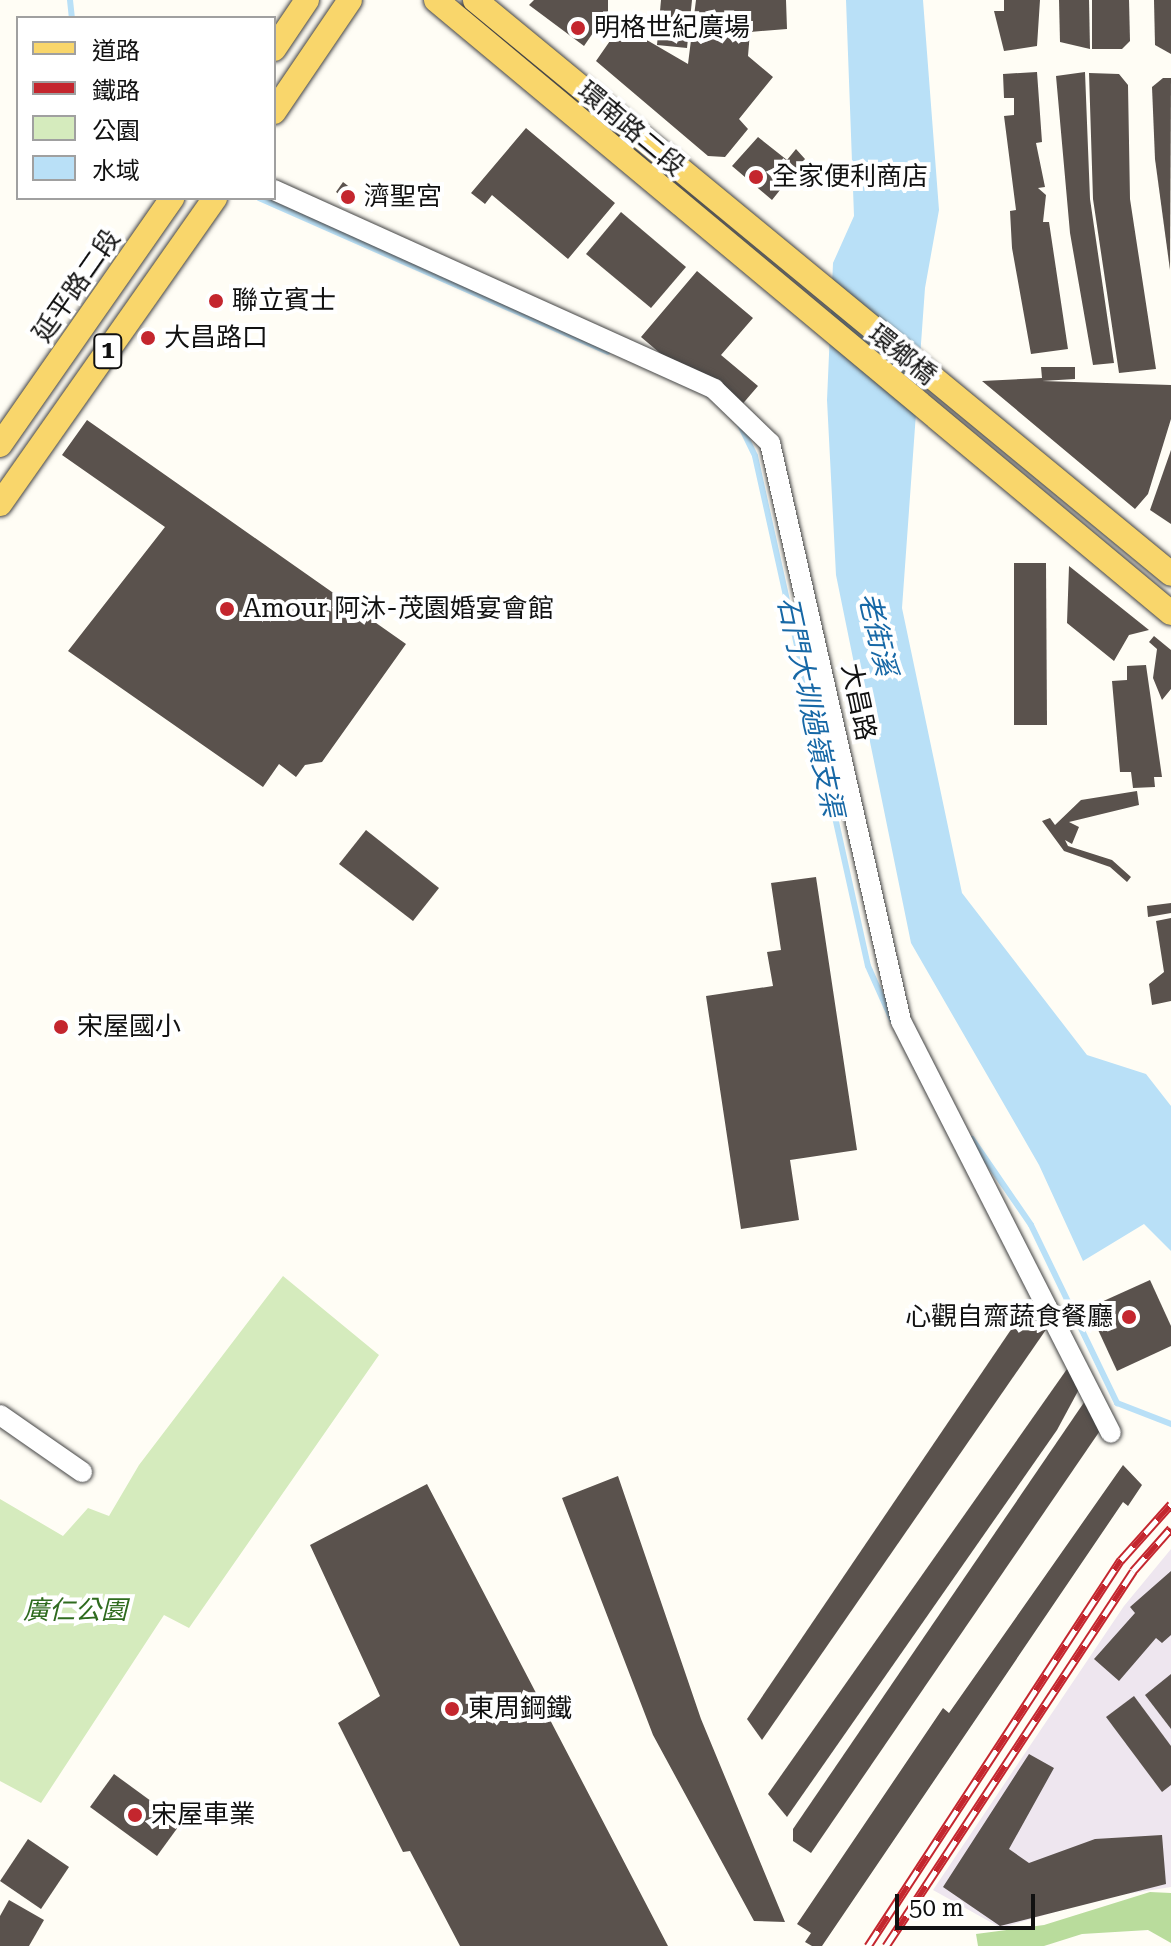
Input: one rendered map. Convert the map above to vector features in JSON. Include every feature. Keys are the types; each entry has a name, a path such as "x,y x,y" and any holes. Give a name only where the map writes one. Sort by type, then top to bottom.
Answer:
{"main road":[{"path":"276,46 307,0"},
{"path":"276,109 350,0"},
{"name":"環南路二段","path":"436,0 790,300"},
{"name":"環南路二段","path":"475,0 802,271"},
{"name":"延平路二段","path":"0,445 171,200"},
{"name":"1","path":"0,504 214,200"},
{"name":"環鄉橋","path":"802,271 1171,574"},
{"name":"環鄉橋","path":"790,300 1171,613"}],"street":[{"name":"大昌路","path":"276,191 714,389 770,443 844,754 901,1021 1111,1433"},
{"path":"0,1415 82,1472"}],"shaded area":[{"path":"1171,1549 1171,1887 1101,1898 1001,1928 933,1890 1124,1606"}],"green space":[{"name":"廣仁公園","path":"283,1276 379,1355 189,1628 164,1615 41,1803 0,1781 0,1499 63,1536 88,1508 109,1516 139,1465"},
{"path":"1150,1892 1171,1893 1171,1943 1148,1930 1082,1934 1044,1946 978,1946 976,1934 1044,1925"}],"water":[{"name":"老街溪","path":"846,0 923,0 939,210 925,288 902,608 962,893 1087,1055 1146,1074 1171,1106 1171,1251 1144,1224 1083,1261 1039,1165 911,943 836,575 827,400 833,263 854,216"}],"building":[{"name":"明格世紀廣場","path":"534,0 608,0 608,11 584,46 529,5"},
{"name":"明格世紀廣場","path":"661,0 692,0 687,48 657,45"},
{"path":"696,0 786,0 787,29 750,32 748,56 773,77 739,119 748,129 725,157 708,156 596,61 621,25 688,64"},
{"path":"1004,0 1040,0 1037,46 1004,51 994,11 1004,11"},
{"path":"1059,0 1089,0 1090,49 1060,42"},
{"path":"1092,0 1129,0 1130,41 1122,49 1092,49"},
{"path":"1154,0 1171,0 1171,54 1155,45"},
{"path":"1037,72 1042,142 1036,143 1045,187 1038,188 1046,195 1043,222 1049,222 1068,349 1031,354 1012,248 1010,211 1016,210 1004,116 1014,115 1014,98 1004,98 1003,74"},
{"path":"1085,72 1090,199 1114,363 1093,365 1070,233 1056,76"},
{"path":"1089,73 1119,74 1128,85 1130,199 1156,369 1119,373 1093,199"},
{"path":"1163,78 1171,78 1170,270 1155,159 1152,87"},
{"path":"526,128 615,203 568,259 492,195 485,204 471,193"},
{"path":"758,137 787,160 796,149 805,159 772,200 732,166"},
{"name":"濟聖宮","path":"343,182 356,192 350,202 336,192"},
{"path":"621,212 686,267 651,308 586,254"},
{"path":"697,271 753,318 721,355 758,386 733,415 641,337"},
{"path":"1041,367 1075,367 1075,379 1042,381 1171,385 1171,419 1148,494 1135,509 982,381 1042,378"},
{"name":"Amour 阿沐-茂園婚宴會館","path":"87,420 406,644 322,762 305,765 296,777 279,764 263,787 68,651 165,527 62,455"},
{"path":"1171,450 1171,524 1150,510"},
{"path":"1014,563 1046,563 1047,725 1014,725"},
{"path":"1069,566 1149,630 1129,635 1114,661 1067,623"},
{"path":"1154,636 1171,650 1171,689 1162,700 1153,678 1157,649 1149,642"},
{"path":"1146,665 1162,777 1154,777 1155,787 1133,788 1131,772 1120,772 1112,681 1127,680 1127,666"},
{"path":"1137,791 1139,805 1069,822 1079,827 1072,844 1065,840 1068,846 1112,860 1131,877 1127,882 1110,867 1064,851 1042,821 1050,818 1055,825 1081,800"},
{"path":"366,830 439,888 413,921 339,864"},
{"path":"816,877 857,1150 790,1160 799,1220 741,1229 706,996 773,986 767,952 781,950 771,883"},
{"path":"1171,903 1171,913 1148,917 1147,906"},
{"path":"1171,918 1171,1001 1152,1005 1149,984 1164,972 1156,921"},
{"name":"心觀自齋蔬食餐廳","path":"1150,1280 1171,1326 1171,1346 1117,1371 1088,1308"},
{"path":"1033,1297 1052,1321 762,1740 747,1719"},
{"path":"1067,1369 1084,1380 1057,1430 787,1817 768,1794"},
{"path":"1087,1398 1108,1419 811,1853 793,1841 793,1829"},
{"path":"1123,1465 1142,1485 1128,1506 1123,1502 822,1946 805,1942 811,1933 797,1924 943,1708 949,1713"},
{"path":"618,1476 701,1719 785,1922 754,1921 653,1735 562,1498"},
{"name":"東周鋼鐵","path":"427,1484 668,1946 460,1946 410,1851 403,1852 338,1723 380,1696 310,1545"},
{"path":"1171,1571 1171,1635 1162,1643 1156,1638 1119,1681 1094,1659 1135,1613 1130,1607"},
{"path":"1171,1674 1171,1729 1145,1695"},
{"path":"1134,1696 1171,1746 1171,1785 1162,1792 1106,1717"},
{"path":"1029,1754 1054,1768 1009,1849 1029,1863 1095,1839 1162,1835 1166,1884 1000,1926 943,1887"},
{"name":"宋屋車業","path":"114,1774 181,1823 157,1856 90,1807"},
{"path":"28,1839 69,1867 41,1909 0,1881"},
{"path":"9,1900 44,1920 29,1946 0,1946 0,1916"}],"waterway":[{"name":"石門大圳過嶺支渠","path":"70,0 72,16"},
{"name":"石門大圳過嶺支渠","path":"264,200 608,352"},
{"name":"石門大圳過嶺支渠","path":"740,425 755,456 868,966 892,1020"},
{"name":"石門大圳過嶺支渠","path":"972,1139 1031,1225 1117,1403 1171,1424"}],"railway":[{"path":"868,1946 1121,1560 1171,1504"},
{"path":"886,1946 1133,1571 1171,1528"}],"place":[{"name":"明格世紀廣場","path":"578,28"},
{"name":"全家便利商店","path":"756,177"},
{"name":"濟聖宮","path":"348,197"},
{"name":"聯立賓士","path":"216,301"},
{"name":"大昌路口","path":"148,338"},
{"name":"Amour 阿沐-茂園婚宴會館","path":"227,609"},
{"name":"宋屋國小","path":"61,1027"},
{"name":"心觀自齋蔬食餐廳","path":"1129,1317"},
{"name":"東周鋼鐵","path":"452,1709"},
{"name":"宋屋車業","path":"135,1815"}]}
